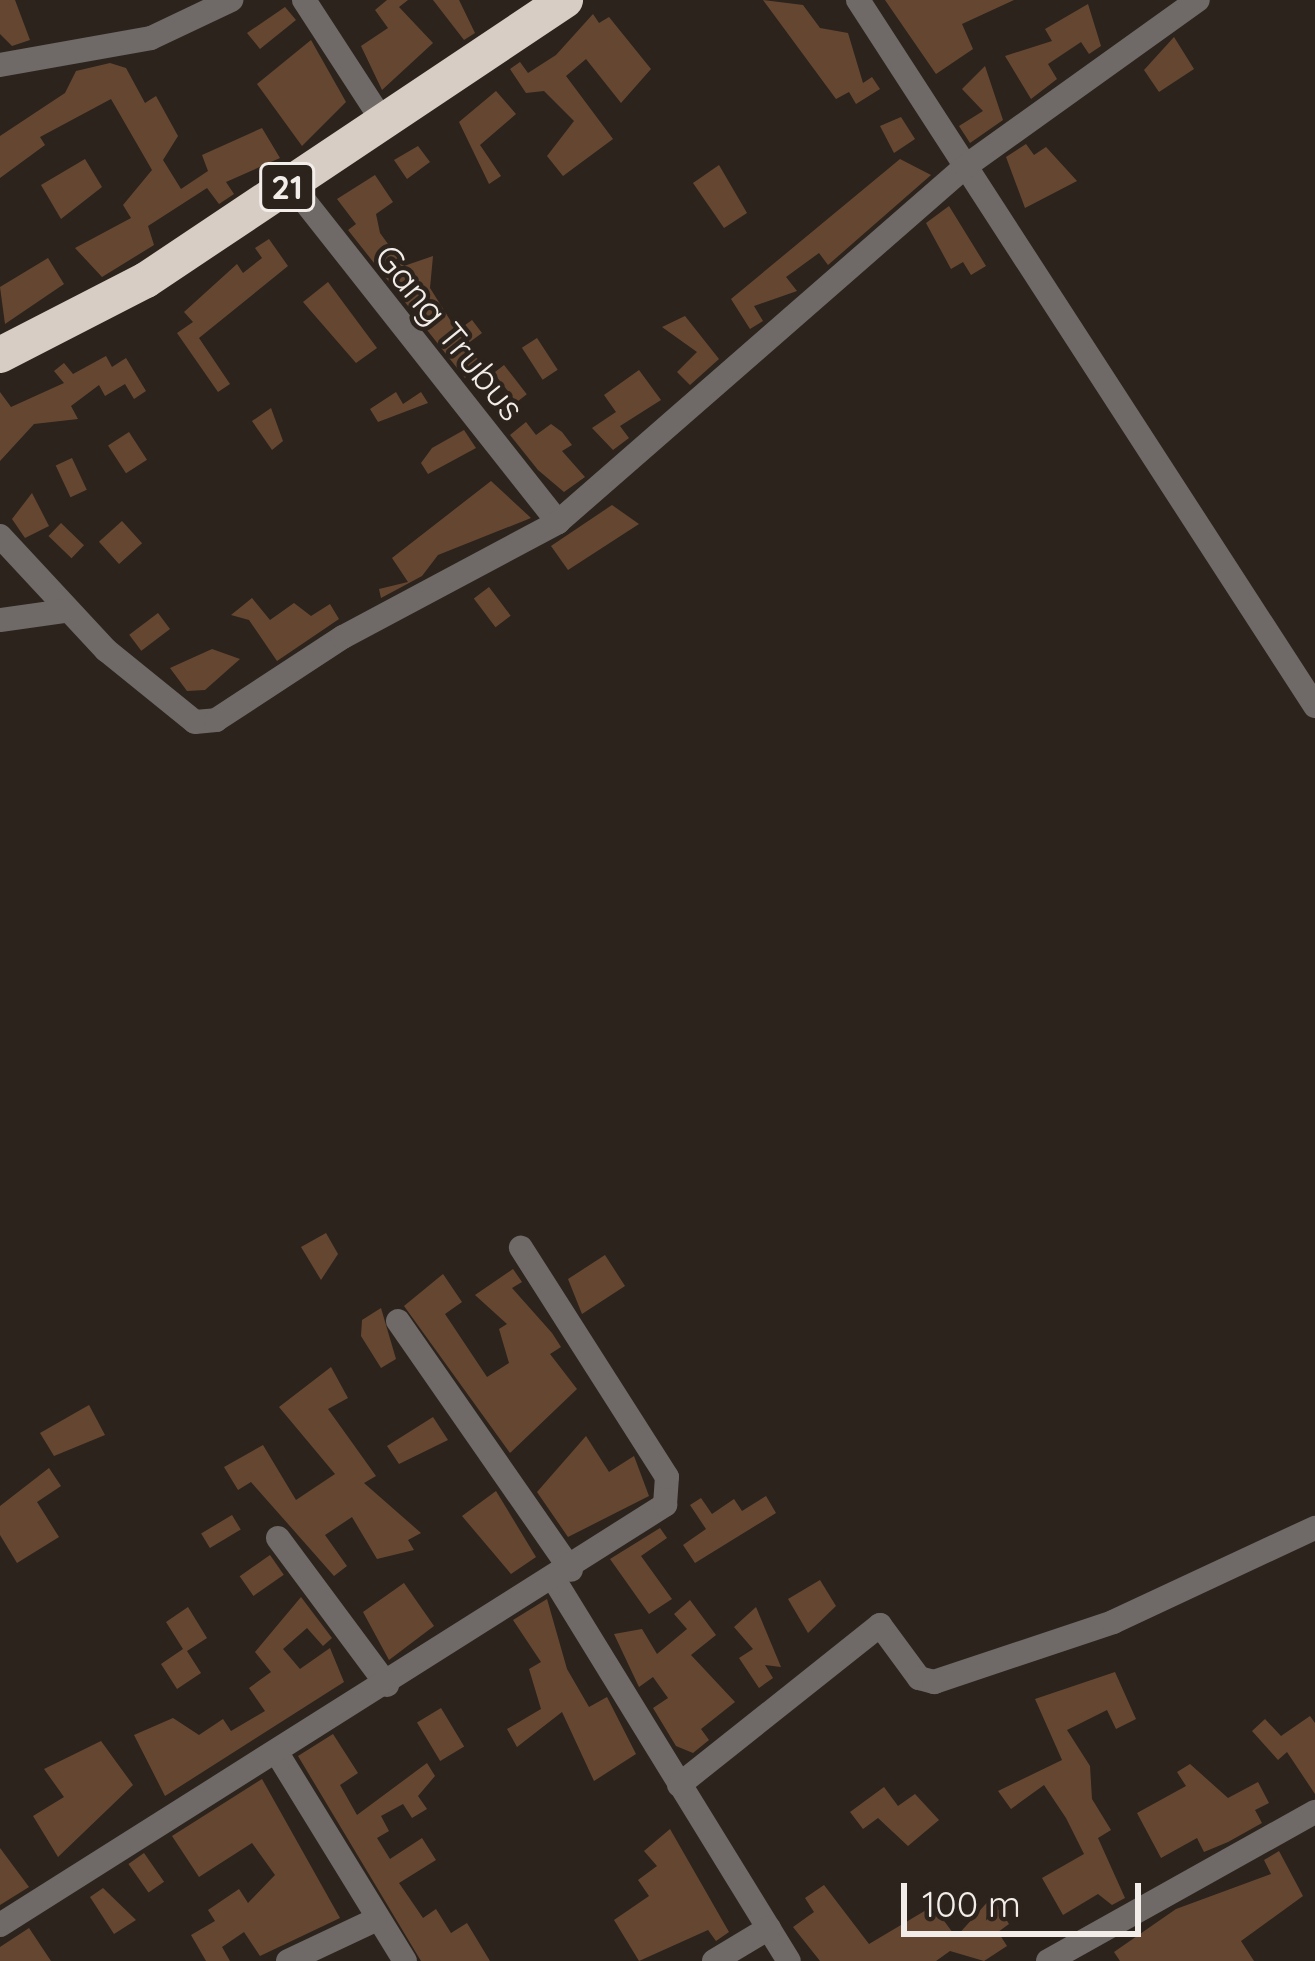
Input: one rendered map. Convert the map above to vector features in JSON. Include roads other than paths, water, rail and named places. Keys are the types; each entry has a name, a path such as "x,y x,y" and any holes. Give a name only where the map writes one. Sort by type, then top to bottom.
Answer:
{"highway":[{"name":"21","path":"0,355 75,323 565,0"}],"street":[{"path":"0,64 151,38 231,0"},
{"path":"304,0 384,123"},
{"path":"858,0 1315,706"},
{"path":"0,536 65,611 182,714 209,723 557,522 966,166 1198,0"},
{"name":"Gang Trubus","path":"291,184 557,522"},
{"path":"0,620 65,611"},
{"path":"0,1925 654,1515 671,1486 521,1248"},
{"path":"398,1321 563,1576 679,1785 789,1961"},
{"path":"679,1785 880,1624 919,1678 934,1682 1113,1622 1315,1528"},
{"path":"278,1538 387,1685"},
{"path":"278,1753 375,1920 405,1961"},
{"path":"1048,1961 1315,1812"},
{"path":"288,1961 375,1920"},
{"path":"714,1961 769,1928"}]}
